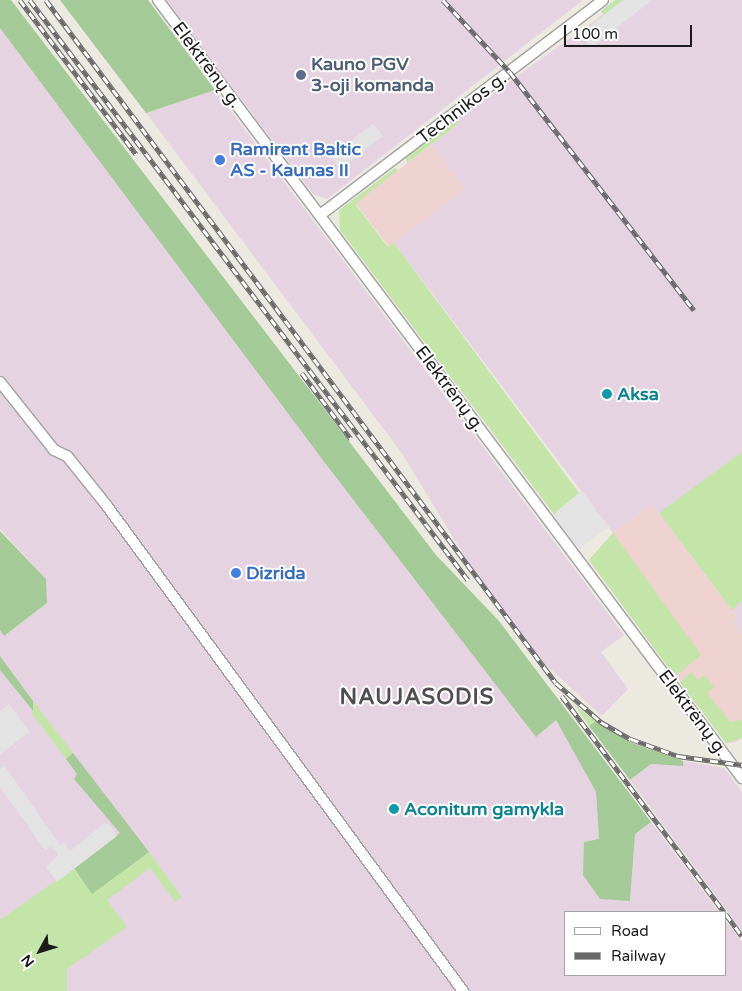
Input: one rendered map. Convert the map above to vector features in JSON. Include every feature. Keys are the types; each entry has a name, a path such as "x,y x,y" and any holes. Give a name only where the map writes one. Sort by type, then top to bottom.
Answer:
{"street":[{"name":"Elektrėnų g.","path":"158,0 742,778"},
{"name":"Technikos g.","path":"320,215 604,0"},
{"path":"0,382 107,506 463,991"}],"shaded area":[{"path":"166,0 583,0 327,199 313,194"},
{"path":"623,0 742,0 742,634 733,622 738,618 651,504 613,533 394,243 465,189 431,145 458,124 456,120"},
{"path":"623,0 652,0 591,48 580,34"},
{"path":"0,28 325,463 536,736 556,720 596,792 599,839 630,901 635,834 651,822 718,911 564,911 564,976 727,976 727,922 742,942 742,991 0,991 0,670 32,710 33,701 0,656 0,630 4,636 47,603 46,579 0,529"},
{"path":"215,90 624,635 601,652 628,689 602,716 535,655 475,573 401,452 146,113"},
{"path":"373,124 383,136 341,169 331,157"},
{"path":"431,145 465,189 389,247 355,203"},
{"path":"582,491 609,527 573,553 548,519"},
{"path":"651,504 738,618 733,622 742,634 742,738 736,742 726,743 589,560 613,533"},
{"path":"9,704 30,732 0,754 0,711"},
{"path":"683,761 724,768 742,792 742,931 630,780 651,764 683,766"},
{"path":"4,765 60,845 64,842 70,851 104,824 109,824 117,836 57,882 46,867 58,855 52,846 45,850 0,787 0,769"}],"green space":[{"path":"0,0 11,0 436,555 499,621 651,822 635,834 630,901 600,899 583,875 584,842 599,839 596,792 556,720 536,737 325,463 0,28"},
{"path":"60,0 148,0 215,90 146,113"},
{"path":"615,0 623,0 604,15 601,11"},
{"path":"456,120 458,124 407,163 406,157"},
{"path":"395,168 398,170 355,204 388,247 394,243 579,493 554,514 340,230 339,210"},
{"path":"742,452 742,601 732,610 659,513"},
{"path":"0,531 46,579 47,603 4,636 0,630"},
{"path":"613,533 701,655 680,672 673,674 589,560"},
{"path":"0,656 33,701 33,711 0,670"},
{"path":"691,672 698,680 704,675 714,687 707,693 730,722 742,720 742,738 726,743 680,683"},
{"path":"33,701 73,753 66,759 32,714"},
{"path":"574,704 576,706 596,721 589,726"},
{"path":"596,721 629,742 683,761 683,766 651,764 630,780 589,726"},
{"path":"73,753 149,852 92,894 74,868 120,833 74,779 77,774 66,759"},
{"path":"149,852 182,897 175,902 150,868 107,900 127,927 67,969 67,991 0,991 0,920 74,868 92,893"}],"railway":[{"path":"20,0 136,154"},
{"path":"30,0 468,580"},
{"path":"46,0 556,683 601,722 631,739 678,756 742,765"},
{"path":"443,0 510,72 694,310"},
{"path":"302,373 351,439"},
{"path":"562,696 723,911"},
{"path":"727,915 742,936"}],"place":[{"name":"Kauno PGV 3-oji komanda","path":"301,75"},
{"name":"Ramirent Baltic AS - Kaunas II","path":"220,160"},
{"name":"Aksa","path":"607,394"},
{"name":"Dizrida","path":"236,573"},
{"name":"Aconitum gamykla","path":"394,809"}],"district":[{"name":"NAUJASODIS","path":"417,698"}]}
